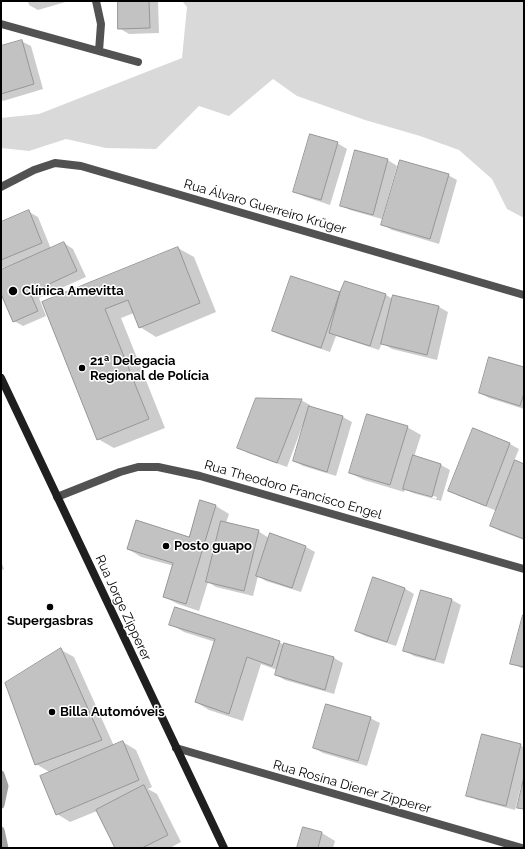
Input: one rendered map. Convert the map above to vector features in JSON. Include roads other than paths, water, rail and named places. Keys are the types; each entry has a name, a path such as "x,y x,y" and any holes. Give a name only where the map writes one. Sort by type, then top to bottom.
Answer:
{"main road":[{"name":"Rua Jorge Zipperer","path":"1,378 224,848"}],"street":[{"path":"96,1 101,24 99,51"},
{"path":"1,24 138,62"},
{"name":"Rua Álvaro Guerreiro Krüger","path":"1,187 34,170 55,163 81,166 524,296"},
{"name":"Rua Theodoro Francisco Engel","path":"57,497 120,472 138,467 158,467 200,476 524,568"},
{"name":"Rua Rosina Diener Zipperer","path":"176,748 522,848"}],"waterway":[{"path":"1,774 5,786 1,805"},
{"path":"1,830 5,848"}],"place":[{"name":"Clínica Amevitta","path":"13,291"},
{"name":"21ª Delegacia Regional de Polícia","path":"82,368"},
{"name":"Posto guapo","path":"166,546"},
{"name":"Supergasbras","path":"50,607"},
{"name":"Billa Automóveis","path":"52,712"}]}
